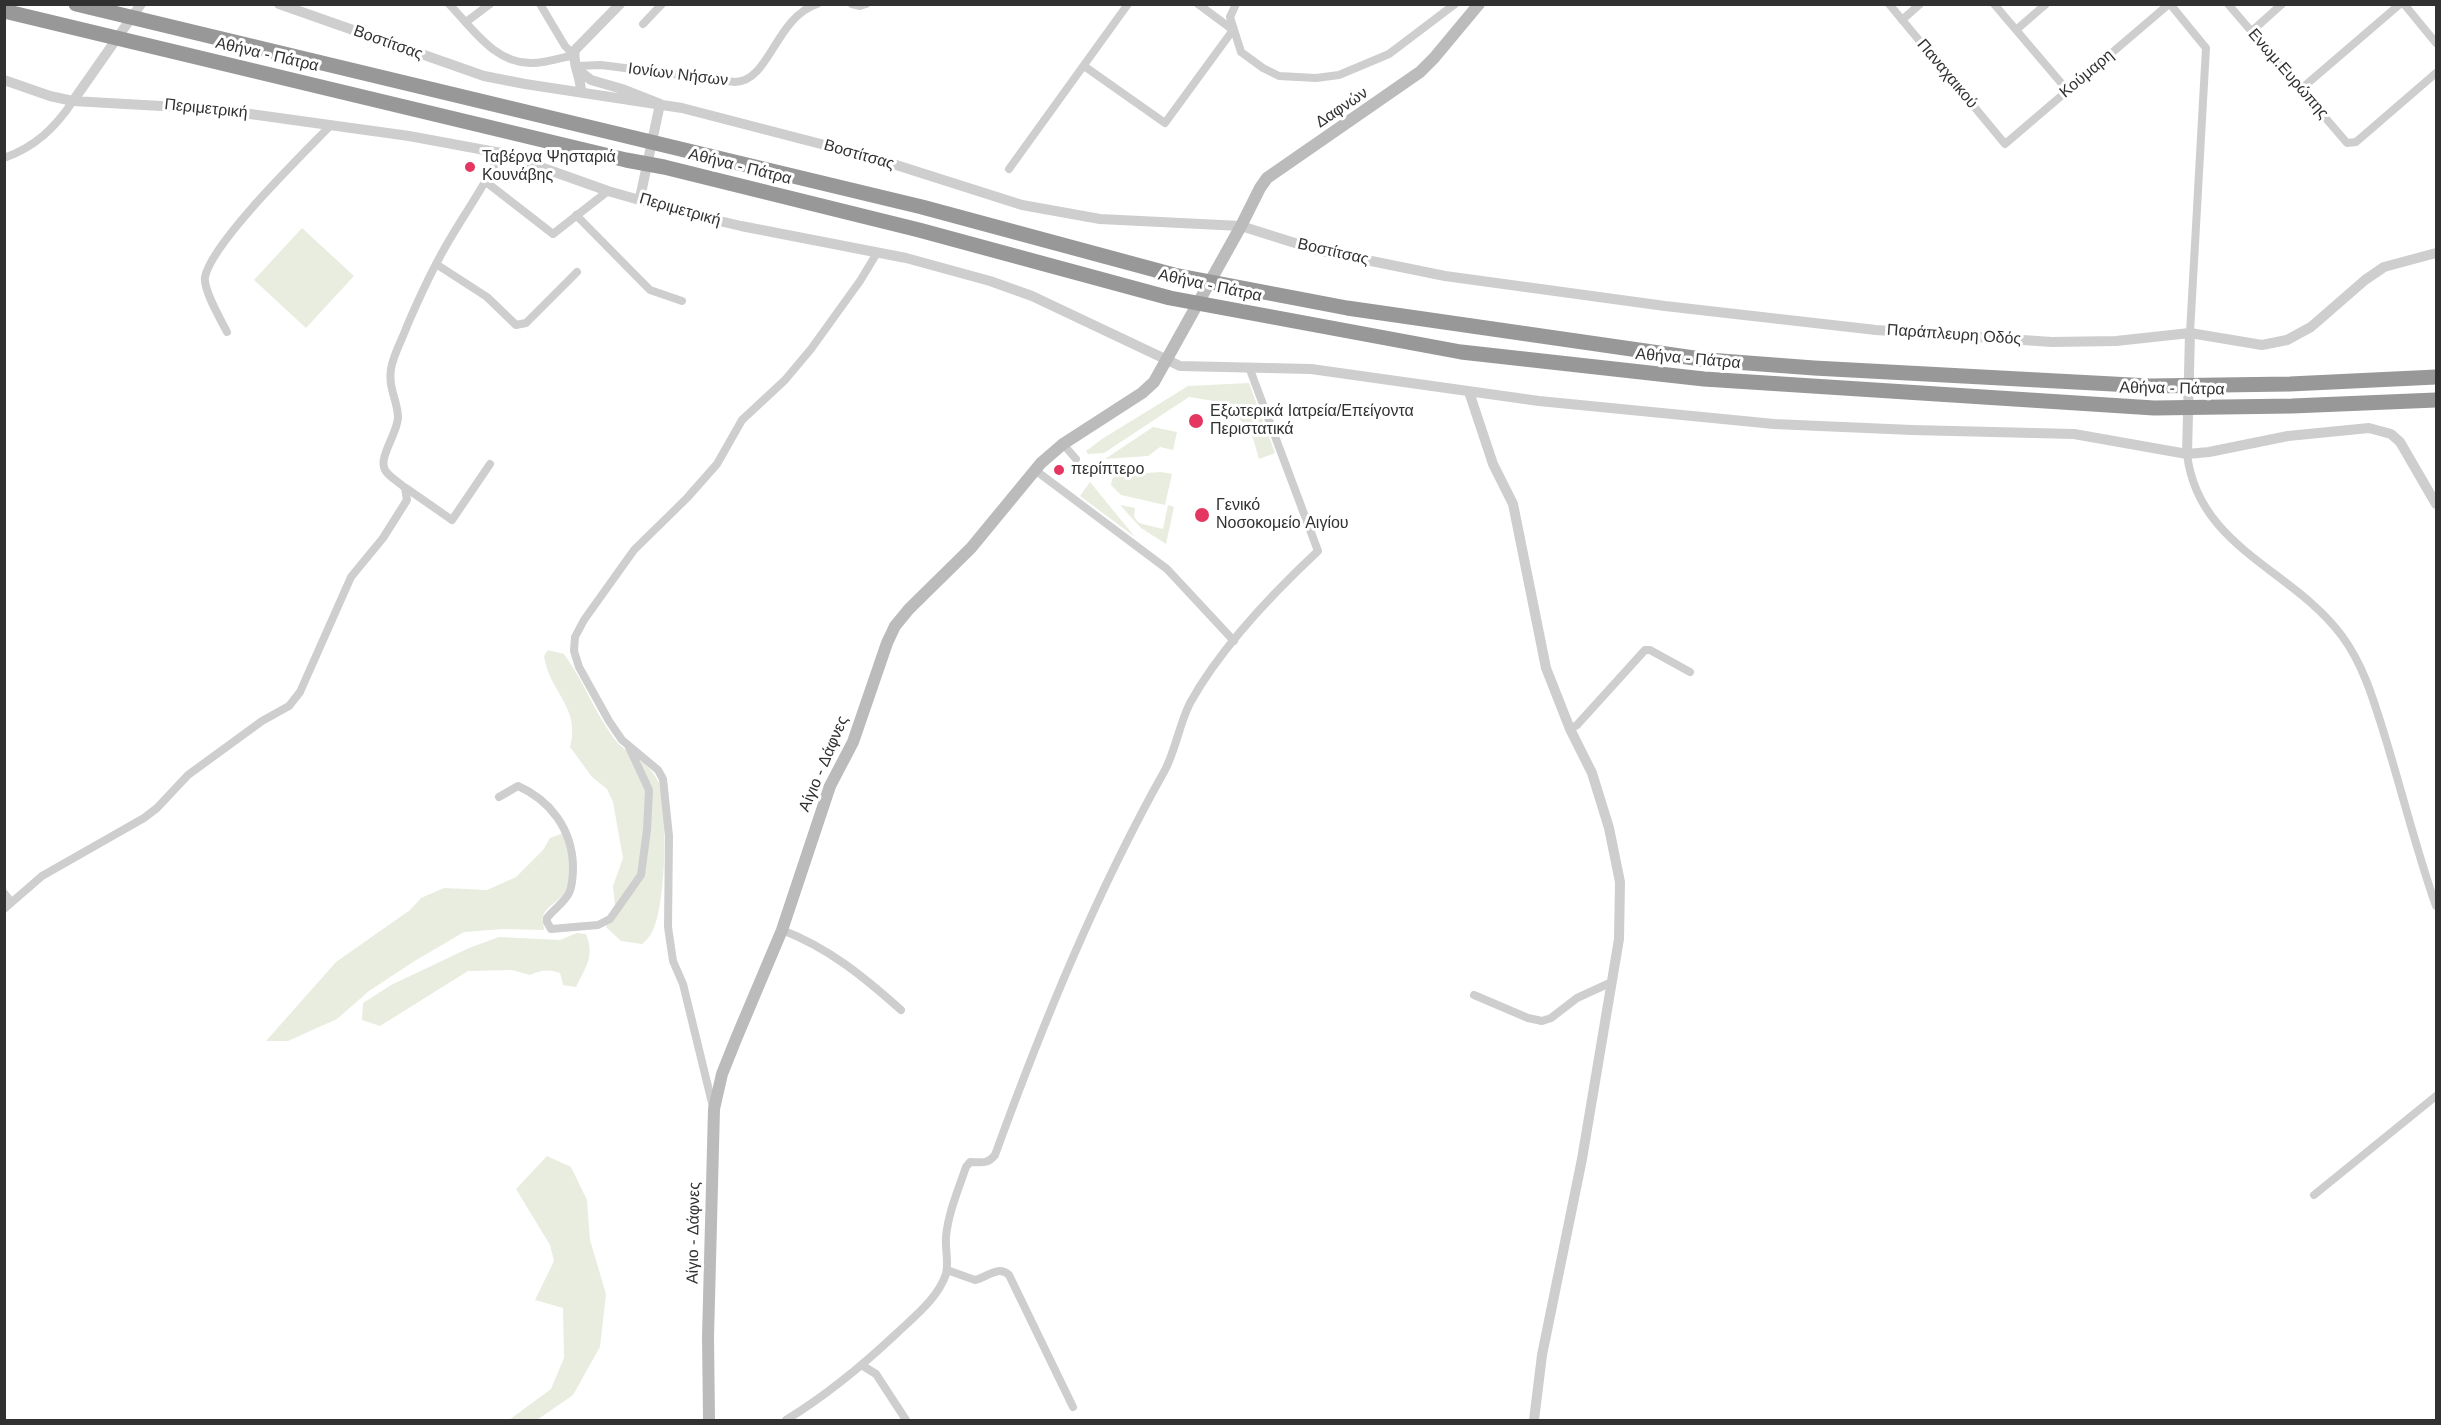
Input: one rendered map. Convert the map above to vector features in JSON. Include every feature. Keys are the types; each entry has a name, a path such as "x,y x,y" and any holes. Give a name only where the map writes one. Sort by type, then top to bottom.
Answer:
{"highway":[{"name":"Αθήνα - Πάτρα","path":"75,4 922,207 1174,275 1347,308 1708,360 2150,386 2290,384 2435,377"},
{"name":"Αθήνα - Πάτρα","path":"4,11 626,160 664,167 919,230 1170,298 1461,352 1715,380 2154,408 2435,401"}],"main road":[{"name":"Δαφνών","path":"1232,242 1267,178 1351,122 1420,72 1479,4"},
{"name":"Αίγιο - Δάφνες","path":"709,1420 708,1337 714,1109 722,1074 782,930 830,786 853,742 890,636 904,614 971,548 1035,470 1064,444 1149,388 1232,242"}],"street":[{"path":"4,158 21,152 51,129 141,4"},
{"name":"Βοστίτσας","path":"279,4 484,76 660,104 871,157 979,193 1041,209 1100,219 1241,226 1317,250 1445,276"},
{"name":"Ιονίων Νήσων","path":"449,4 498,53 511,60 601,65 735,82 745,81 760,69 790,22 803,10 817,4"},
{"path":"466,22 490,4"},
{"path":"540,4 576,64 591,80 660,104 640,198"},
{"path":"643,24 662,4"},
{"path":"852,4 860,6 866,4"},
{"path":"1009,169 1128,4"},
{"path":"1198,4 1233,30"},
{"path":"1236,4 1230,16 1241,52 1268,72 1279,76 1327,77 1338,75 1389,54 1455,4"},
{"name":"Παναχαικού","path":"1889,4 2005,144"},
{"path":"1902,20 1920,4"},
{"path":"1994,4 2068,90"},
{"path":"2016,30 2046,4"},
{"path":"2169,4 2206,48 2190,333 2187,435 2187,454 2196,491 2216,523 2240,547 2321,611 2336,627 2353,653 2375,707 2417,852 2436,906"},
{"name":"Κούμαρη","path":"2005,144 2169,4"},
{"name":"Ενωμ.Ευρώπης","path":"2228,4 2347,143 2356,142 2436,73"},
{"path":"2252,32 2282,4"},
{"path":"2301,89 2402,4 2436,43"},
{"path":"581,92 576,64 579,45 619,5"},
{"path":"1084,66 1165,123 1233,30"},
{"name":"Περιμετρική","path":"4,80 50,96 73,101 214,109 456,143 501,153 608,190 685,213 906,258 990,280 1070,314 1180,366 1332,371 1539,401 1774,424 2074,434 2187,454 2209,452 2288,436 2359,429 2381,430 2391,434 2400,442 2436,504"},
{"path":"227,332 206,286 205,277 209,268 230,235 250,211 331,125"},
{"path":"490,465 452,520 405,488 387,472 383,465 384,455 393,438 398,420 397,408 390,389 391,368 418,301 436,264 501,153"},
{"path":"486,182 553,234 608,190"},
{"path":"576,215 650,290 682,300"},
{"path":"499,797 518,786 536,794 555,814 568,836 573,853 573,881 570,892 548,918 547,922 552,929 598,925 610,919 641,875 649,790 629,747 609,721 579,667 574,651 575,637 584,620 634,550 677,510 710,473 742,420 785,380 811,349 860,281 877,253"},
{"name":"Παράπλευρη Οδός","path":"1445,276 1570,294 1876,330 2052,342 2116,341 2190,333 2262,345 2287,340 2311,327 2365,280 2384,267 2436,254"},
{"path":"436,264 487,297 516,325 526,323 577,272"},
{"path":"786,1420 819,1400 863,1366 922,1310 934,1294 947,1270 946,1234 966,1167 970,1162 984,1164 995,1155 1072,957 1124,843 1169,762 1186,711 1210,672 1234,641 1278,588 1318,551 1249,367"},
{"path":"1469,392 1493,464 1513,504 1546,668 1570,729 1592,773 1616,857 1620,882 1620,939 1582,1159 1542,1355 1534,1420"},
{"path":"1064,444 1076,459"},
{"path":"1035,470 1167,569 1234,641"},
{"path":"4,893 8,906 42,876 144,818 157,808 188,775 262,721 290,706 301,688 351,577 406,504 408,496 405,488"},
{"path":"1570,729 1577,725 1645,650 1650,650 1690,672"},
{"path":"629,747 658,770 663,779 669,836 668,927 674,961 683,984 714,1109"},
{"path":"782,930 814,943 832,954 862,976 901,1010"},
{"path":"1474,995 1528,1018 1542,1021 1551,1018 1577,998 1612,982"},
{"path":"2314,1195 2436,1096"},
{"path":"947,1270 975,1280 999,1270 1009,1275 1073,1407"},
{"path":"863,1366 876,1374 906,1420"}],"shaded area":[{"path":"302,228 354,276 306,328 254,280"},
{"path":"1249,383 1275,453 1259,459 1251,431 1226,405 1189,397 1104,453 1088,454 1086,451 1188,386"},
{"path":"1153,427 1177,432 1173,450 1160,447 1148,456 1105,459"},
{"path":"1161,472 1172,474 1165,505 1121,495 1111,485 1116,475"},
{"path":"1090,482 1135,537 1080,496"},
{"path":"1120,505 1135,508 1134,517 1139,523 1163,529 1168,505 1174,507 1166,544 1141,528"},
{"path":"548,650 564,654 613,737 649,768 658,781 664,812 663,883 656,922 650,935 642,944 621,941 606,927 615,906 613,886 623,858 613,802 607,789 592,777 570,747 571,721 568,710 547,669 544,656"},
{"path":"561,834 565,837 568,851 570,879 563,895 544,913 544,930 503,929 464,932 369,991 337,1019 288,1041 266,1041 336,962 410,910 421,898 444,888 487,890 516,877 543,850 550,838"},
{"path":"577,933 586,934 590,949 586,967 576,987 563,985 560,973 552,971 541,971 530,975 512,970 468,971 380,1026 362,1020 363,1003 391,985 469,948 499,937 560,940"},
{"path":"547,1156 571,1167 587,1200 590,1240 606,1294 600,1347 573,1395 537,1420 509,1420 551,1389 564,1358 563,1308 535,1300 554,1261 550,1245 516,1189"}],"place":[{"name":"Ταβέρνα Ψησταριά Κουνάβης","path":"470,167"},
{"name":"Εξωτερικά Ιατρεία/Επείγοντα Περιστατικά","path":"1196,421"},
{"name":"περίπτερο","path":"1059,470"},
{"name":"Γενικό Νοσοκομείο Αιγίου","path":"1202,515"}]}
